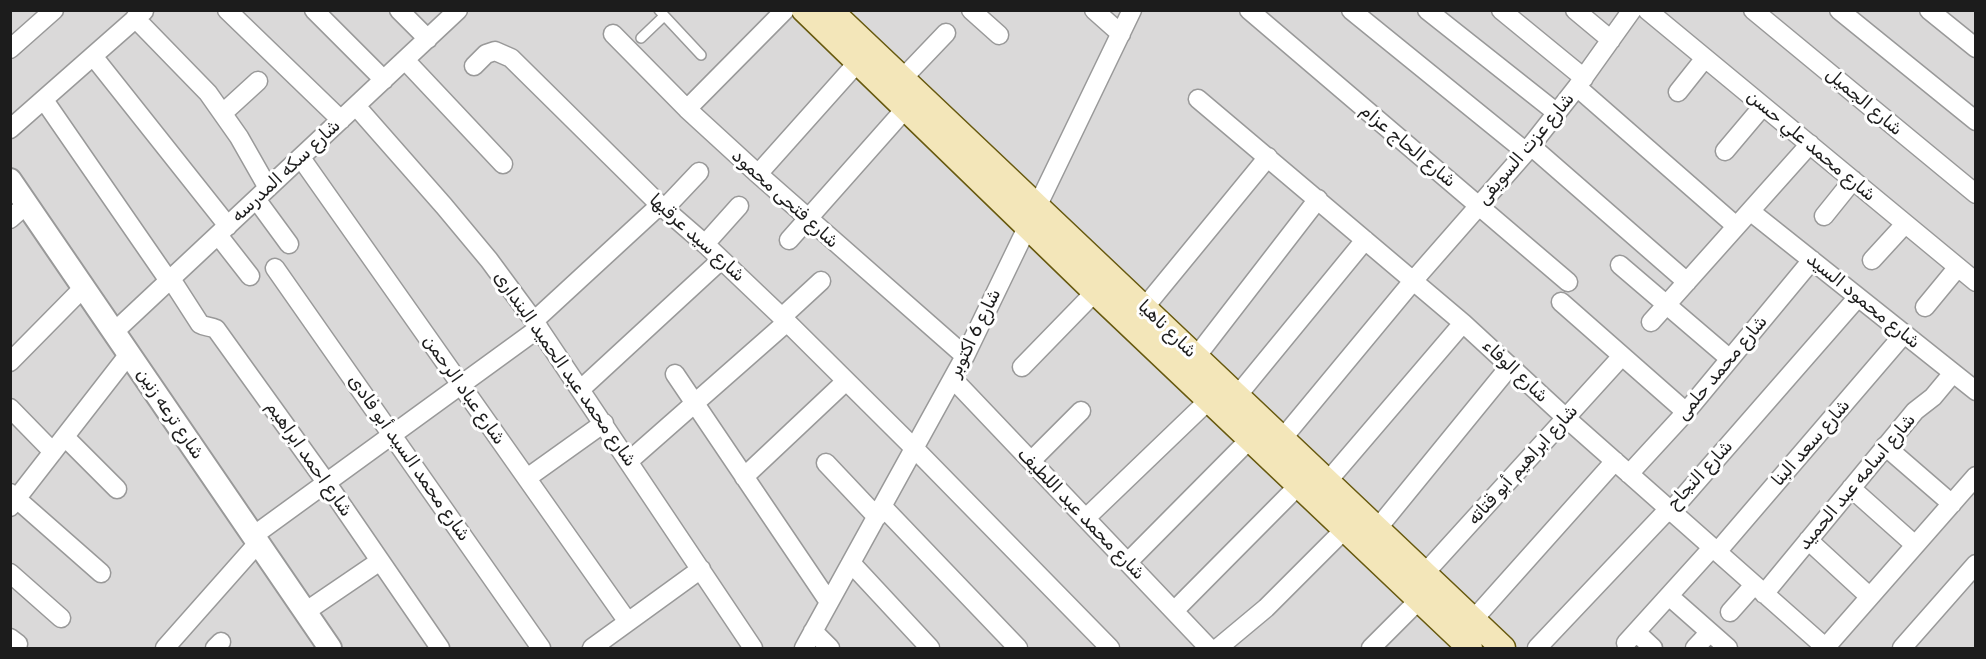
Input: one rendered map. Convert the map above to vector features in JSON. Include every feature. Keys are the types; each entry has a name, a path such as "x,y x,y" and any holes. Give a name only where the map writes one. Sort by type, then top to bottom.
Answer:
{"main road":[{"name":"شارع ناهيا","path":"804,10 834,22 903,78 1032,216 1095,292 1189,366 1237,396 1503,648"},
{"name":"شارع ناهيا","path":"834,22 858,62 906,108 1144,308 1189,366 1209,400 1467,647"}],"street":[{"path":"10,49 54,10"},
{"path":"227,10 341,120"},
{"path":"314,10 384,80"},
{"path":"399,10 428,39"},
{"name":"شارع سكه المدرسه","path":"114,332 458,10"},
{"path":"687,109 785,10"},
{"path":"971,10 999,35"},
{"path":"1094,10 1121,34"},
{"name":"شارع 6 اكتوبر","path":"804,648 965,356 1132,10"},
{"name":"شارع الحاج عزام","path":"1249,10 1568,282"},
{"path":"1351,10 1528,149 1687,282"},
{"path":"1427,10 1557,113"},
{"path":"1501,10 1736,226"},
{"path":"1575,10 1611,40"},
{"name":"شارع عزت السويفى","path":"1282,439 1413,281 1528,149 1580,83 1632,10"},
{"name":"شارع محمد علي حسن","path":"1647,10 1976,282"},
{"name":"شارع الجميل","path":"1753,10 1976,194"},
{"path":"1839,10 1976,121"},
{"path":"1929,10 1976,48"},
{"path":"10,129 140,14 223,113 289,244"},
{"path":"903,78 946,33"},
{"name":"شارع فتحى محمود","path":"613,34 687,109 807,220 965,356"},
{"name":"شارع سيد عرقبها","path":"474,66 486,54 495,51 511,58 662,207 705,244 784,319 1110,648"},
{"path":"93,56 223,230 250,276"},
{"path":"1678,92 1705,58"},
{"path":"405,60 504,164"},
{"path":"758,174 858,62"},
{"path":"223,113 258,81"},
{"name":"شارع الوفاء","path":"1198,99 1463,323 1759,590 1816,645"},
{"name":"شارع احمد ابراهيم","path":"44,100 200,324 216,330 326,482 440,648"},
{"name":"شارع محمد عبد الحميد البندارى","path":"356,106 489,260 537,324 701,569 750,647"},
{"path":"1725,151 1763,106"},
{"path":"789,240 906,108"},
{"path":"1651,322 1810,144"},
{"path":"1144,308 1268,157"},
{"name":"شارع عباد الرحمن","path":"301,158 628,622"},
{"path":"165,648 255,540 326,482 461,385 537,324 699,172"},
{"name":"شارع ترعه زنين","path":"10,180 19,211 84,287 330,648"},
{"path":"1824,216 1853,180"},
{"path":"1189,366 1318,199"},
{"path":"705,244 739,206"},
{"name":"شارع محمود السيد","path":"1750,211 1976,391"},
{"path":"1872,260 1905,224"},
{"path":"1237,396 1365,240"},
{"path":"581,389 721,260"},
{"name":"شارع محمد حلمى","path":"1629,474 1686,412 1812,260"},
{"path":"1620,265 1730,359"},
{"path":"1924,307 1958,267"},
{"name":"شارع محمد السيد أبو فادى","path":"275,268 541,648"},
{"path":"628,461 695,403 784,319 820,281"},
{"path":"10,362 84,287"},
{"path":"1022,367 1095,292"},
{"name":"شارع النجاح","path":"1537,648 1663,515 1671,511 1858,297"},
{"path":"1561,302 1686,412"},
{"path":"1328,482 1463,323"},
{"name":"شارع سعد البنا","path":"1653,648 1631,638 1715,550 1904,334"},
{"path":"101,573 13,500 129,354"},
{"name":"شارع ابراهيم أبو قتاته","path":"1424,574 1622,356"},
{"path":"1377,529 1510,366"},
{"name":"شارع اسامه عبد الحميد","path":"1731,612 1759,590 1809,540 1915,411 1933,397 1953,373"},
{"path":"675,374 829,602"},
{"name":"شارع محمد عبد اللطيف","path":"953,379 1209,648"},
{"path":"744,477 846,381"},
{"path":"1086,518 1209,400"},
{"path":"10,408 53,452"},
{"path":"1031,461 1081,411"},
{"path":"527,478 604,423"},
{"path":"65,437 117,489"},
{"path":"1128,562 1250,439"},
{"path":"1885,446 1952,504"},
{"path":"1473,620 1615,461"},
{"path":"826,463 880,512 1018,648"},
{"path":"1816,645 1870,597 1976,476"},
{"path":"1174,611 1299,485"},
{"path":"1851,488 1916,545"},
{"path":"1218,648 1266,608 1345,529"},
{"path":"1809,540 1870,597"},
{"path":"305,612 380,561"},
{"path":"851,563 930,648"},
{"path":"1902,648 1976,564"},
{"path":"592,648 701,569"},
{"path":"10,573 61,618"},
{"path":"1669,596 1728,648"},
{"path":"1371,648 1419,600"},
{"path":"813,631 830,648"},
{"path":"1695,648 1710,632"}],"lane":[{"path":"641,38 661,13 701,56"}],"shaded area":[{"path":"11,11 1975,11 1975,648 11,648"}]}
